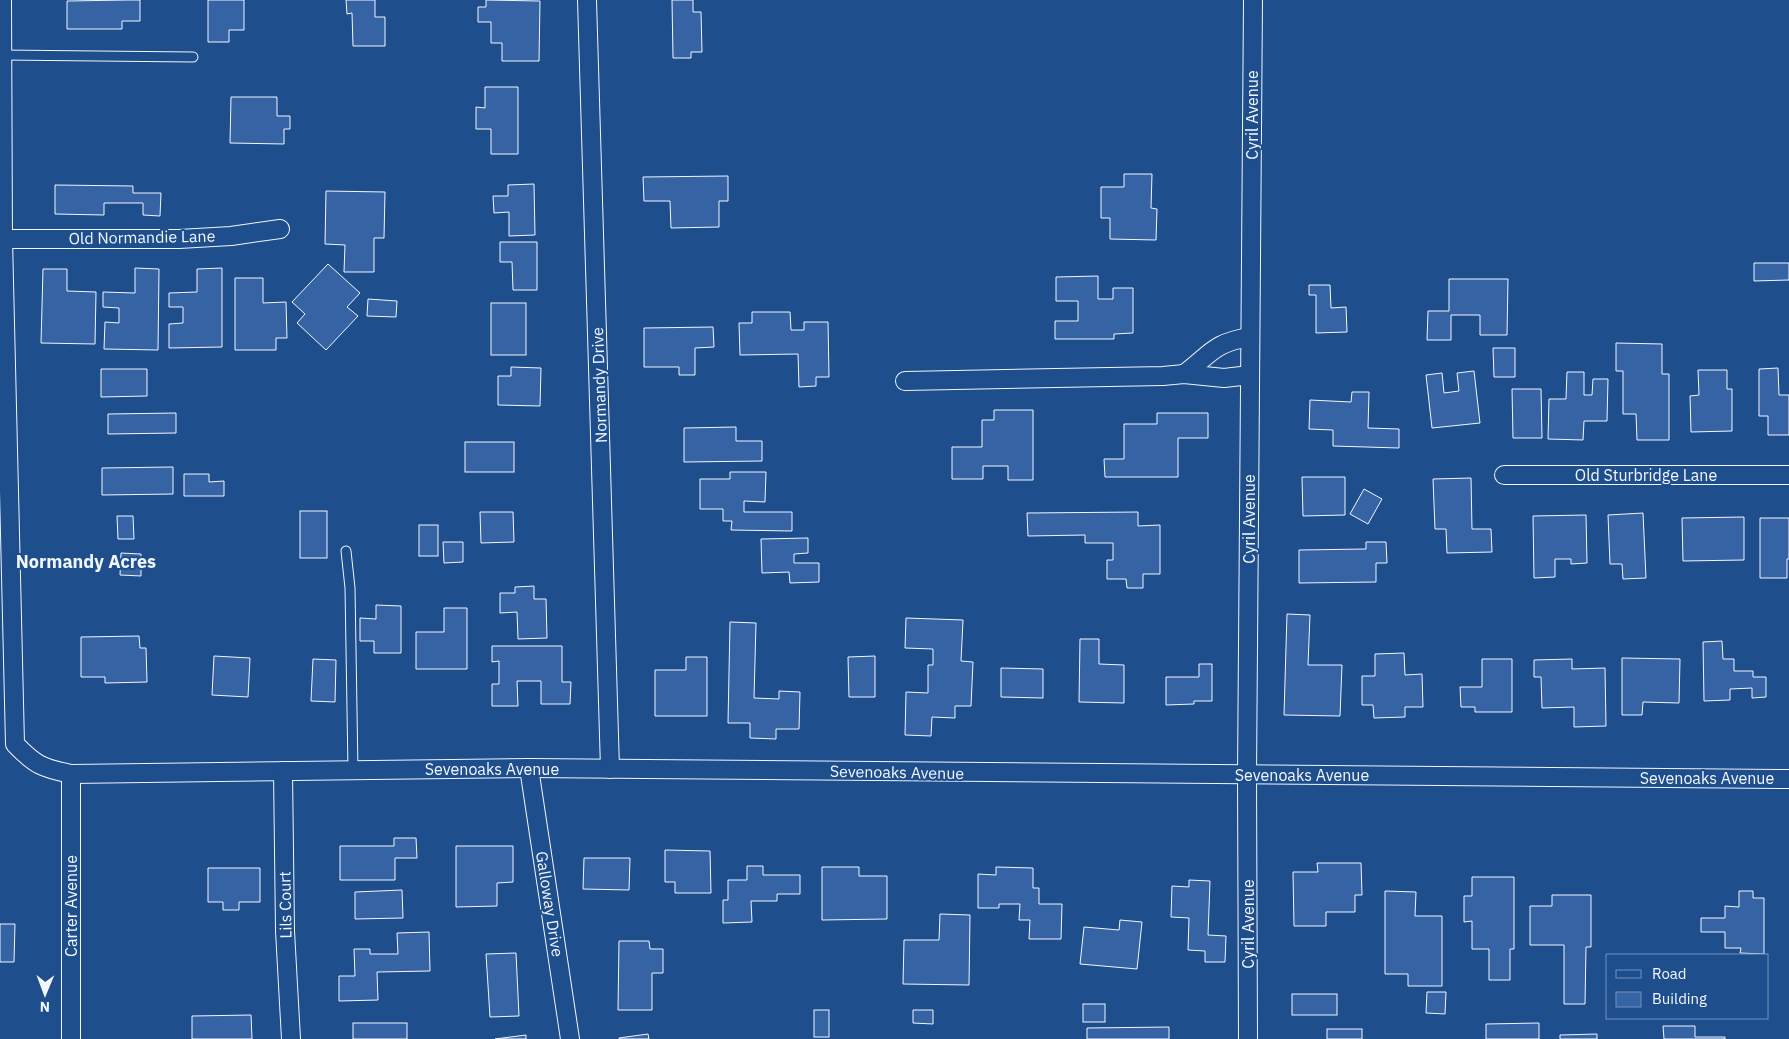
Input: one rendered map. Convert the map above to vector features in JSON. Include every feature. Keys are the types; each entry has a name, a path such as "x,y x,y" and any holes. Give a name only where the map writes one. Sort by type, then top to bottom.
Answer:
{"street":[{"path":"2,0 3,239"},
{"name":"Normandy Drive","path":"588,0 610,769"},
{"name":"Cyril Avenue","path":"1248,1039 1247,775 1253,0"},
{"name":"Old Normandie Lane","path":"3,239 179,239 231,236 280,229"},
{"name":"Sevenoaks Avenue","path":"3,239 15,744 30,760 44,768 71,774 529,768 1789,779"},
{"path":"1184,374 1214,348 1234,340 1250,337"},
{"path":"905,381 1184,374 1213,378 1250,375"},
{"name":"Old Sturbridge Lane","path":"1504,475 1789,475"},
{"name":"Galloway Drive","path":"529,768 570,1039"},
{"name":"Lils Court","path":"283,771 285,931 291,1039"},
{"name":"Carter Avenue","path":"71,774 71,1039"}],"lane":[{"path":"2,55 193,57"},
{"path":"346,551 350,588 353,770"}],"building":[{"path":"140,0 140,21 122,21 122,29 67,29 67,1"},
{"path":"208,0 244,0 244,30 229,30 229,42 208,42"},
{"path":"346,0 375,0 375,17 385,17 385,46 353,46 352,13 347,14"},
{"path":"486,0 540,1 539,61 502,61 502,43 491,43 491,22 478,22 478,7 486,7"},
{"path":"672,0 693,0 693,12 701,12 702,52 691,52 691,58 673,58"},
{"path":"485,87 518,87 518,154 491,154 491,129 476,129 476,107 485,108"},
{"path":"231,97 277,97 277,116 290,116 290,129 284,129 284,144 230,143"},
{"path":"1124,174 1152,174 1151,208 1157,209 1156,240 1110,239 1110,218 1101,218 1101,187 1124,187"},
{"path":"728,176 728,201 719,201 719,227 671,228 670,201 644,201 643,177"},
{"path":"534,184 535,235 509,236 509,212 494,213 493,196 508,196 508,185"},
{"path":"55,185 133,186 133,193 161,193 160,216 143,215 143,203 104,203 104,215 55,214"},
{"path":"326,191 385,192 384,238 374,238 374,272 344,272 345,245 325,244"},
{"path":"500,242 537,242 537,290 513,290 512,262 500,262"},
{"path":"1754,263 1789,263 1789,280 1754,281"},
{"path":"328,264 360,293 347,307 358,316 326,350 297,323 305,314 292,302"},
{"path":"135,268 159,269 158,350 104,349 105,322 119,323 119,308 103,307 103,292 135,293"},
{"path":"222,268 222,347 169,348 169,324 183,323 183,307 169,307 169,293 197,292 197,269"},
{"path":"43,269 67,269 67,291 96,292 95,344 41,343"},
{"path":"1098,276 1098,299 1113,299 1113,288 1133,288 1133,333 1114,334 1114,339 1055,339 1055,321 1078,321 1078,301 1056,301 1056,277"},
{"path":"235,278 263,278 263,303 286,302 287,338 276,338 276,350 235,350"},
{"path":"1449,279 1508,279 1507,335 1480,335 1480,315 1451,315 1451,340 1427,340 1428,311 1449,311"},
{"path":"1309,285 1330,285 1331,308 1346,307 1347,332 1316,333 1316,295 1309,295"},
{"path":"368,299 397,301 396,317 367,316"},
{"path":"491,303 526,303 526,355 491,355"},
{"path":"752,312 790,312 791,330 804,330 804,322 828,322 829,377 816,377 816,386 799,387 798,354 740,355 739,323 752,323"},
{"path":"713,327 714,347 695,348 695,375 679,375 679,367 644,367 644,328"},
{"path":"1616,343 1662,344 1662,374 1669,374 1669,440 1637,440 1636,414 1623,414 1623,371 1616,371"},
{"path":"1493,348 1515,348 1515,377 1494,377"},
{"path":"511,367 541,368 540,406 498,405 498,376 511,376"},
{"path":"1778,368 1779,395 1789,395 1789,435 1768,435 1768,416 1759,416 1759,369"},
{"path":"101,369 147,369 147,396 101,397"},
{"path":"1698,370 1727,370 1727,389 1732,389 1732,431 1691,432 1690,396 1699,395"},
{"path":"1474,371 1480,423 1432,428 1426,375 1442,373 1444,393 1459,391 1457,373"},
{"path":"1567,372 1584,372 1584,395 1592,395 1593,379 1608,379 1607,421 1584,421 1583,440 1548,439 1549,399 1566,399"},
{"path":"1512,389 1541,389 1542,438 1513,438"},
{"path":"1352,392 1369,392 1368,428 1399,429 1399,448 1333,446 1333,430 1309,429 1310,400 1351,402"},
{"path":"994,410 1033,410 1033,480 1008,480 1008,466 983,466 983,479 952,479 952,447 982,447 982,420 994,420"},
{"path":"176,413 176,433 108,434 108,414"},
{"path":"1157,413 1208,413 1208,438 1178,438 1178,477 1105,477 1104,459 1124,459 1124,424 1157,424"},
{"path":"736,427 736,441 762,441 762,461 684,462 684,428"},
{"path":"465,442 514,442 514,472 465,472"},
{"path":"173,467 173,494 102,495 102,468"},
{"path":"730,472 766,472 765,502 744,501 744,512 792,512 792,531 731,530 732,521 723,521 723,509 700,509 700,479 730,479"},
{"path":"184,474 209,474 209,482 224,481 224,496 184,496"},
{"path":"1302,477 1345,477 1345,515 1303,516"},
{"path":"1471,478 1472,529 1491,529 1492,552 1447,553 1446,529 1435,529 1433,479"},
{"path":"1364,489 1382,499 1368,524 1350,514"},
{"path":"300,511 327,511 327,558 300,558"},
{"path":"480,512 513,512 514,542 481,543"},
{"path":"1138,512 1138,526 1160,525 1160,574 1143,574 1143,588 1127,588 1126,579 1107,579 1107,560 1113,560 1113,543 1085,543 1085,535 1028,536 1027,513"},
{"path":"1643,513 1646,578 1623,579 1622,564 1610,564 1608,515"},
{"path":"1586,515 1587,563 1571,564 1571,559 1555,559 1555,577 1534,578 1533,516"},
{"path":"117,516 133,516 134,539 118,539"},
{"path":"1744,517 1744,560 1683,561 1682,518"},
{"path":"1760,518 1789,518 1787,578 1760,578"},
{"path":"419,525 438,525 438,556 419,556"},
{"path":"808,538 808,553 794,554 794,563 819,563 819,582 790,583 789,572 762,573 761,539"},
{"path":"443,542 463,542 463,562 444,563"},
{"path":"1366,542 1386,542 1387,563 1376,563 1376,582 1299,583 1299,550 1366,549"},
{"path":"121,553 141,554 141,576 120,575"},
{"path":"534,586 534,599 546,599 547,638 518,639 517,612 500,613 500,593 515,593 515,587"},
{"path":"376,605 401,606 401,653 374,653 374,641 360,641 360,618 376,619"},
{"path":"444,608 467,608 467,669 416,669 416,632 444,632"},
{"path":"1287,614 1310,615 1308,665 1342,665 1340,716 1284,715"},
{"path":"906,618 963,620 961,661 973,662 971,706 955,706 955,718 932,717 931,736 905,735 906,692 928,693 928,665 933,665 933,649 905,648"},
{"path":"730,622 756,623 754,698 779,699 779,691 800,692 799,729 776,729 776,739 750,738 750,723 728,723"},
{"path":"139,636 140,648 146,648 147,682 105,683 105,677 81,677 81,637"},
{"path":"1080,639 1099,639 1099,664 1124,665 1124,703 1079,702"},
{"path":"1722,641 1723,659 1734,659 1734,671 1753,671 1753,677 1766,677 1766,697 1752,698 1752,688 1730,689 1730,700 1704,701 1703,642"},
{"path":"492,646 562,646 562,682 571,682 570,704 541,704 541,681 517,681 518,706 492,706 492,684 499,684 499,661 492,662"},
{"path":"1404,653 1405,675 1422,674 1423,707 1405,707 1405,717 1374,718 1373,705 1362,705 1362,676 1375,676 1375,654"},
{"path":"214,656 250,658 248,697 212,695"},
{"path":"875,656 875,697 849,697 848,657"},
{"path":"686,657 707,657 707,716 655,716 655,670 686,670"},
{"path":"1622,658 1680,659 1679,703 1643,702 1642,715 1622,715"},
{"path":"313,659 336,660 335,702 311,701"},
{"path":"1482,659 1512,659 1512,712 1475,712 1475,707 1461,707 1460,687 1482,687"},
{"path":"1572,659 1572,669 1605,668 1606,726 1574,727 1574,707 1542,708 1541,677 1534,677 1534,660"},
{"path":"1199,664 1212,664 1212,701 1194,701 1194,704 1166,705 1166,677 1199,677"},
{"path":"1001,668 1043,669 1043,698 1001,697"},
{"path":"394,838 416,838 417,858 395,858 395,880 340,880 340,846 394,846"},
{"path":"456,846 513,846 513,882 497,883 497,906 456,907"},
{"path":"665,850 710,851 711,893 675,893 675,882 665,882"},
{"path":"584,858 630,858 629,890 583,889"},
{"path":"1317,863 1361,863 1362,895 1355,895 1355,912 1326,912 1326,926 1294,926 1293,872 1318,872"},
{"path":"747,866 763,866 763,875 800,875 800,894 777,894 777,901 751,901 752,922 723,923 723,900 728,900 728,880 747,880"},
{"path":"822,867 859,867 859,876 887,876 887,919 822,920"},
{"path":"996,867 1033,868 1033,888 1039,888 1039,904 1062,904 1061,939 1029,939 1030,920 1019,920 1020,904 999,904 999,908 978,908 978,874 996,875"},
{"path":"208,868 260,868 260,902 239,902 239,910 223,910 223,902 208,902"},
{"path":"1472,877 1514,877 1514,949 1510,949 1510,980 1489,980 1489,949 1472,949 1472,921 1464,922 1464,896 1472,896"},
{"path":"1189,880 1210,881 1208,935 1226,936 1225,962 1205,962 1205,951 1188,950 1189,918 1171,917 1172,886 1189,887"},
{"path":"402,890 403,918 355,919 355,892"},
{"path":"1385,891 1416,892 1415,916 1442,916 1442,986 1408,986 1408,974 1385,974"},
{"path":"1739,891 1753,891 1753,898 1764,898 1764,954 1740,953 1741,948 1725,948 1725,932 1701,932 1701,918 1725,918 1725,906 1739,907"},
{"path":"1552,895 1591,895 1591,947 1586,947 1585,1004 1564,1004 1564,945 1530,945 1530,906 1552,906"},
{"path":"940,914 970,915 969,985 903,984 904,940 939,940"},
{"path":"1120,920 1142,922 1137,969 1080,964 1084,927 1119,930"},
{"path":"0,924 15,924 14,962 0,962"},
{"path":"429,932 430,971 377,972 378,1000 339,1001 339,976 355,976 354,949 370,949 370,954 398,954 397,933"},
{"path":"619,941 649,941 650,949 663,949 663,973 652,973 652,1010 618,1010"},
{"path":"516,953 519,1016 490,1017 486,954"},
{"path":"1427,992 1446,992 1445,1014 1426,1013"},
{"path":"1292,994 1337,994 1337,1015 1292,1015"},
{"path":"1083,1004 1105,1004 1105,1022 1083,1022"},
{"path":"814,1010 829,1010 829,1037 814,1037"},
{"path":"913,1010 933,1010 933,1024 913,1023"},
{"path":"251,1015 252,1039 192,1039 192,1016"},
{"path":"353,1023 407,1023 407,1039 353,1039"},
{"path":"1539,1023 1539,1039 1486,1039 1486,1024"},
{"path":"1663,1026 1695,1026 1695,1037 1725,1037 1725,1039 1664,1039"},
{"path":"1169,1027 1169,1039 1087,1039 1087,1028"},
{"path":"1327,1029 1362,1029 1362,1039 1327,1039"},
{"path":"648,1034 649,1039 619,1039 619,1038"},
{"path":"1597,1034 1597,1039 1560,1039 1560,1035"},
{"path":"526,1035 526,1039 495,1039"}],"district":[{"name":"Normandy Acres","path":"86,562"}]}
